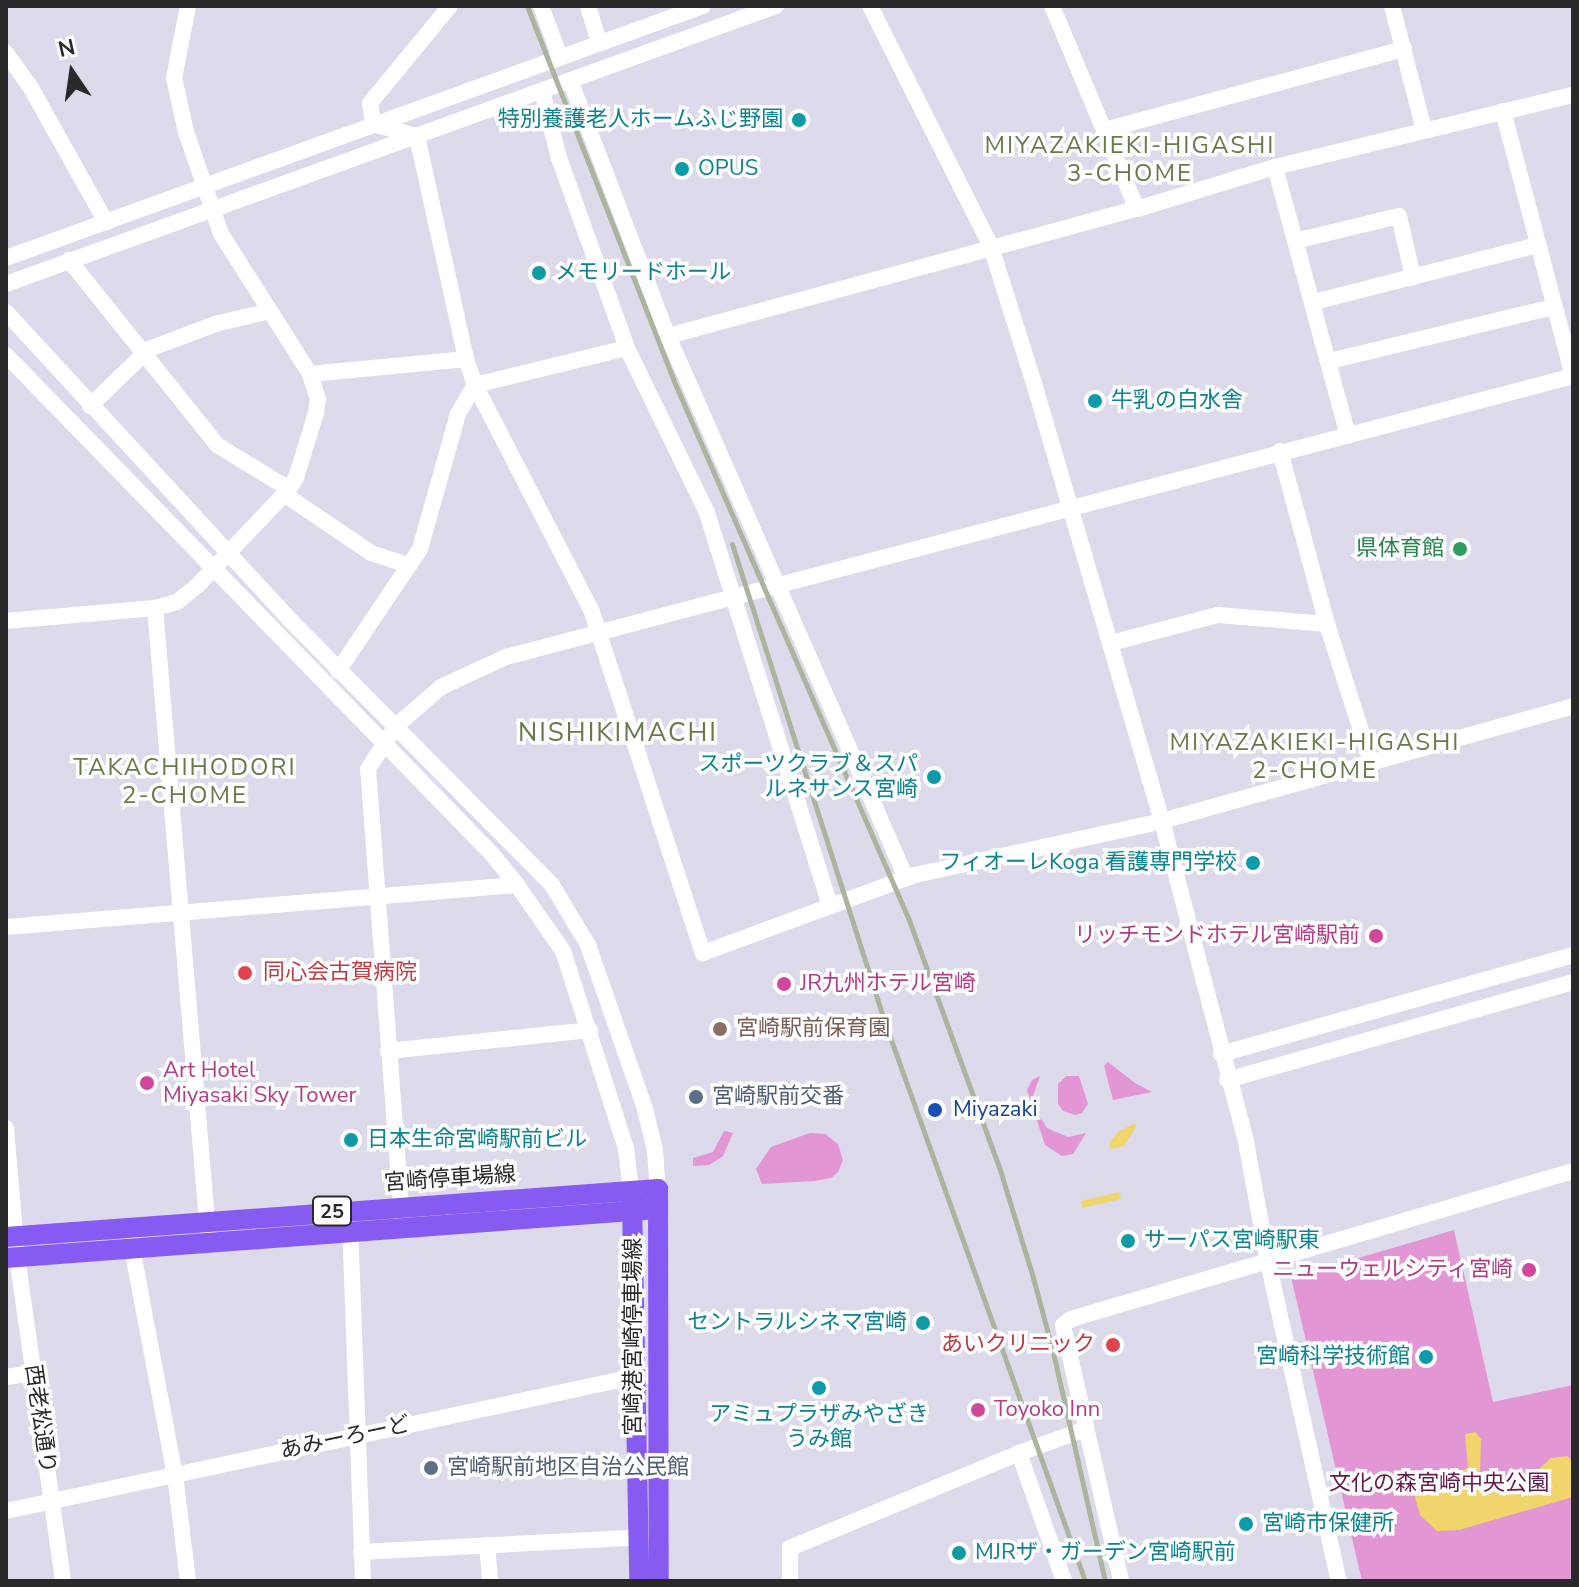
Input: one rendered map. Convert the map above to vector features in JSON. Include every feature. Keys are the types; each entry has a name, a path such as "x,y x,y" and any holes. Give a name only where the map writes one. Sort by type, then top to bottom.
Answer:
{"main road":[{"name":"宮崎停車場線","path":"11,1258 404,1228 658,1199"},
{"name":"宮崎港宮崎停車場線","path":"639,1581 648,1537 648,1375 658,1199"},
{"name":"宮崎停車場線","path":"10,1236 398,1206 632,1202"},
{"name":"宮崎港宮崎停車場線","path":"632,1202 648,1375"},
{"name":"宮崎港宮崎停車場線","path":"648,1537 659,1581"}],"street":[{"path":"6,621 155,608 177,602 286,492 296,478 316,413 318,399 310,374 221,234 186,132 174,78 188,6"},
{"path":"373,124 370,103 450,6"},
{"path":"541,6 560,57"},
{"path":"588,6 599,42"},
{"path":"6,258 703,6"},
{"path":"6,284 776,6"},
{"path":"870,6 991,247 1111,643 1162,821 1227,1080 1246,1142 1268,1262 1339,1581"},
{"path":"1392,6 1424,130"},
{"path":"1057,7 1137,209"},
{"path":"1105,130 1404,49"},
{"path":"6,53 31,88 106,222"},
{"path":"570,80 668,336 906,878"},
{"path":"542,91 559,158 627,348 707,513 830,906"},
{"path":"668,336 1137,209 1275,167 1573,95"},
{"path":"404,1228 398,1206 368,769 396,726 441,687 474,669 506,657 1573,376 1503,111"},
{"path":"373,124 417,136"},
{"path":"417,136 466,359 475,385 599,632 703,953 906,878 1162,821 1573,706"},
{"path":"1275,167 1348,435"},
{"path":"1295,241 1399,216 1413,277"},
{"path":"1314,302 1538,245"},
{"path":"69,260 217,445 371,553 409,565"},
{"path":"1330,361 1553,307"},
{"path":"90,406 143,355 165,341 269,311"},
{"path":"6,312 338,671 552,885 588,945 645,1109 655,1150 658,1199"},
{"path":"338,671 425,537 458,414 475,385 627,348"},
{"path":"6,355 215,567 384,747 492,854 517,885 563,951 626,1148 632,1202"},
{"path":"310,374 466,359"},
{"path":"1280,451 1327,624 1371,762"},
{"path":"155,608 209,1243"},
{"path":"1111,643 1218,615 1327,624"},
{"path":"6,927 517,885"},
{"path":"1221,1054 1573,955"},
{"path":"1227,1080 1573,982"},
{"path":"388,1051 590,1030"},
{"name":"西老松通り","path":"6,1128 11,1258 33,1373 63,1581"},
{"path":"1121,1581 1063,1325 1071,1319 1573,1171"},
{"path":"350,1210 363,1581"},
{"path":"138,1227 132,1248 175,1475 188,1581"},
{"path":"6,1377 33,1373"},
{"name":"あみーろーど","path":"6,1511 648,1375"},
{"path":"790,1581 790,1548 1019,1453 1086,1429"},
{"path":"1019,1453 1064,1581"},
{"path":"361,1552 648,1537"},
{"path":"487,1545 490,1581"}],"green space":[{"path":"1108,1062 1152,1092 1113,1100 1104,1066"},
{"path":"1040,1076 1033,1096 1037,1112 1047,1128 1068,1137 1086,1133 1073,1154 1062,1156 1045,1145 1027,1090 1032,1080"},
{"path":"1066,1076 1079,1076 1088,1104 1082,1113 1075,1115 1063,1111 1058,1104 1058,1084"},
{"path":"724,1131 733,1133 723,1156 709,1165 693,1166 693,1158 713,1152"},
{"path":"810,1133 825,1134 838,1144 843,1160 838,1172 831,1178 815,1181 762,1184 756,1169 771,1147"},
{"name":"文化の森宮崎中央公園","path":"1454,1230 1493,1402 1573,1385 1573,1581 1362,1581 1292,1281 1294,1277"}],"shaded area":[{"path":"1135,1123 1136,1127 1124,1146 1110,1149 1109,1143 1118,1132"},
{"path":"1119,1192 1121,1199 1082,1208 1081,1201"},
{"path":"1475,1432 1481,1439 1480,1474 1497,1492 1522,1485 1551,1458 1567,1456 1573,1461 1573,1497 1459,1530 1437,1531 1420,1515 1415,1497 1428,1484 1468,1468 1465,1434"}],"railway":[{"path":"527,6 676,386 909,920 1000,1170 1032,1274 1105,1581"},
{"path":"732,544 885,1023 1085,1581"}],"place":[{"name":"特別養護老人ホームふじ野園","path":"799,120"},
{"name":"OPUS","path":"682,169"},
{"name":"メモリードホール","path":"539,273"},
{"name":"牛乳の白水舎","path":"1095,401"},
{"name":"県体育館","path":"1460,549"},
{"name":"スポーツクラブ＆スパ ルネサンス宮崎","path":"934,777"},
{"name":"フィオーレKoga 看護専門学校","path":"1253,863"},
{"name":"リッチモンドホテル宮崎駅前","path":"1376,936"},
{"name":"同心会古賀病院","path":"245,973"},
{"name":"JR九州ホテル宮崎","path":"784,984"},
{"name":"宮崎駅前保育園","path":"720,1029"},
{"name":"Art Hotel Miyasaki Sky Tower","path":"147,1083"},
{"name":"宮崎駅前交番","path":"696,1097"},
{"name":"Miyazaki","path":"935,1110"},
{"name":"日本生命宮崎駅前ビル","path":"351,1140"},
{"name":"サーパス宮崎駅東","path":"1128,1241"},
{"name":"ニューウェルシティ宮崎","path":"1529,1270"},
{"name":"セントラルシネマ宮崎","path":"923,1323"},
{"name":"あいクリニック","path":"1113,1345"},
{"name":"宮崎科学技術館","path":"1426,1357"},
{"name":"アミュプラザみやざき うみ館","path":"819,1388"},
{"name":"Toyoko Inn","path":"978,1410"},
{"name":"宮崎駅前地区自治公民館","path":"431,1468"},
{"name":"宮崎市保健所","path":"1246,1524"},
{"name":"MJRザ・ガーデン宮崎駅前","path":"959,1553"}],"district":[{"name":"MIYAZAKIEKI-HIGASHI 3-CHOME","path":"1130,160"},
{"name":"NISHIKIMACHI","path":"618,733"},
{"name":"MIYAZAKIEKI-HIGASHI 2-CHOME","path":"1315,757"},
{"name":"TAKACHIHODORI 2-CHOME","path":"185,782"}]}
